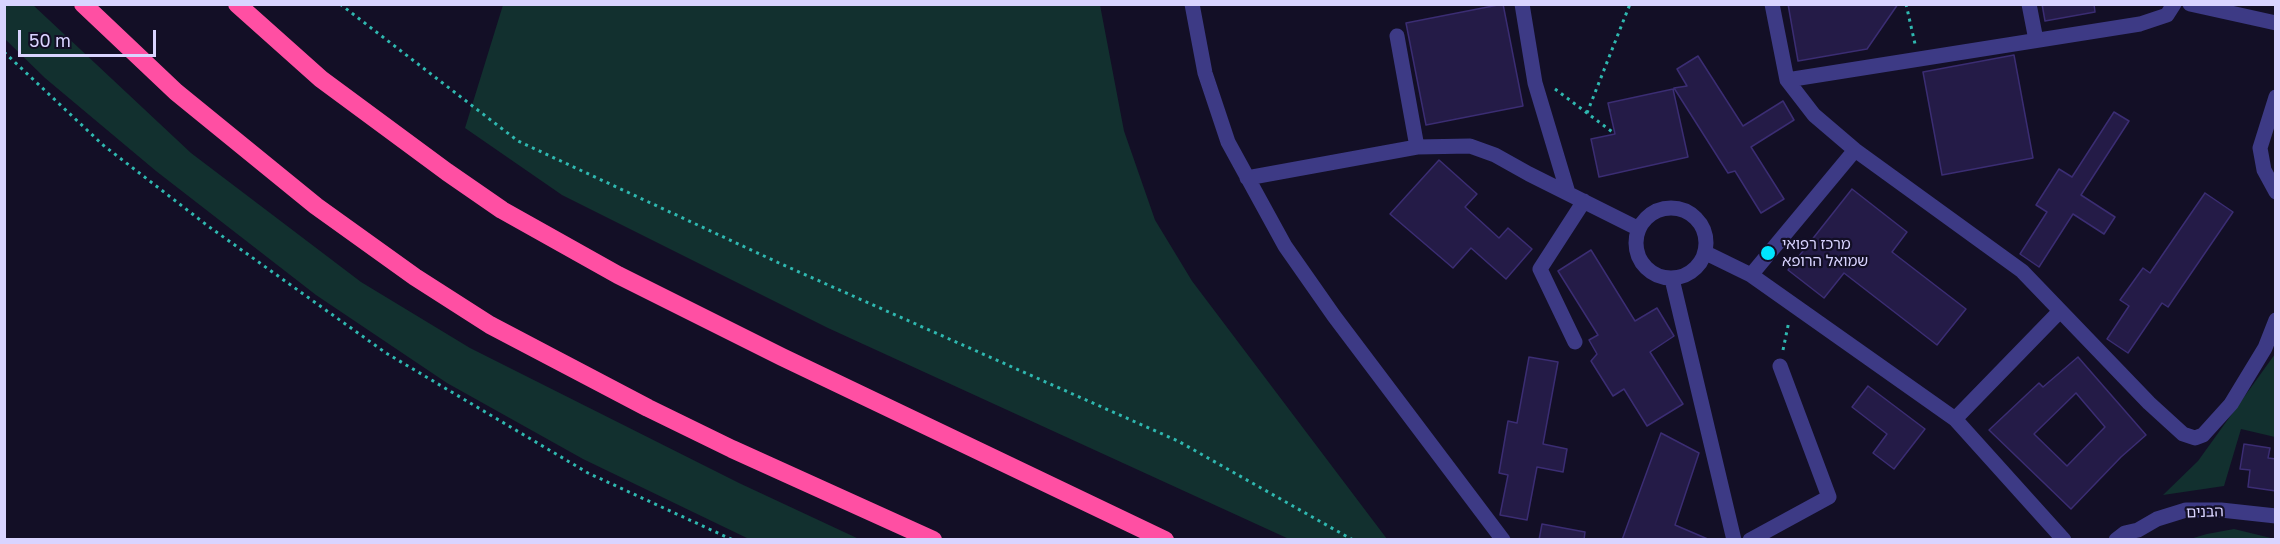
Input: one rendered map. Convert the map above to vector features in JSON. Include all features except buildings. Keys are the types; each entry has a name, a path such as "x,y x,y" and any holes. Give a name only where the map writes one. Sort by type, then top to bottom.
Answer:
{"highway":[{"path":"83,4 176,92 316,206 415,277 490,325 648,408 732,449 933,540"},
{"path":"237,4 321,79 502,210 618,275 782,357 1165,540"}],"street":[{"path":"1192,4 1205,73 1228,142 1285,246 1334,316 1503,540"},
{"path":"1522,4 1534,74 1568,193"},
{"path":"1772,4 1787,80 1815,115 1855,150 2022,271 2161,415 2183,434 2195,438 2203,435 2231,404 2265,348 2276,320"},
{"path":"2030,4 2036,40"},
{"path":"1787,80 2140,24 2167,15 2174,4"},
{"path":"2190,4 2276,23"},
{"path":"1397,36 1417,147"},
{"path":"2276,97 2260,147 2264,170 2276,192"},
{"path":"1247,178 1417,147 1470,146 1495,155 1639,229"},
{"path":"1751,275 1855,150"},
{"path":"1575,342 1540,269 1584,201"},
{"path":"1666,208 1678,208 1698,220 1705,230 1706,253 1693,272 1672,279 1660,277 1650,272 1642,264 1637,253 1636,241 1639,229 1645,219 1654,212 1666,208"},
{"path":"1706,253 1751,275 1955,419 2064,540"},
{"path":"1672,279 1734,540"},
{"path":"1955,419 2060,310"},
{"path":"1750,540 1829,497 1780,366"},
{"name":"הבנים","path":"2116,540 2125,533 2136,535 2157,519 2186,510 2221,510 2276,516"}],"path":[{"path":"340,4 518,141 779,263 1178,441 1353,540"},
{"path":"1587,113 1630,4"},
{"path":"1906,4 1918,59"},
{"path":"4,52 103,145 208,226 386,353 588,473 733,540"},
{"path":"1534,74 1615,134"},
{"path":"1780,366 1792,304"}],"green space":[{"path":"4,5 33,5 191,153 361,282 470,348 739,483 859,539 749,539 583,459 447,383 316,295 156,171 45,78 5,39"},
{"path":"503,5 1100,5 1124,131 1155,220 1192,281 1387,539 1289,539 828,328 562,195 465,128"},
{"path":"2275,354 2275,437 2241,429 2224,486 2163,495 2198,461"},
{"path":"2234,529 2275,539 2190,539 2207,534"}],"place":[{"name":"מרכז רפואי שמואל הרופא","path":"1768,253"}]}
